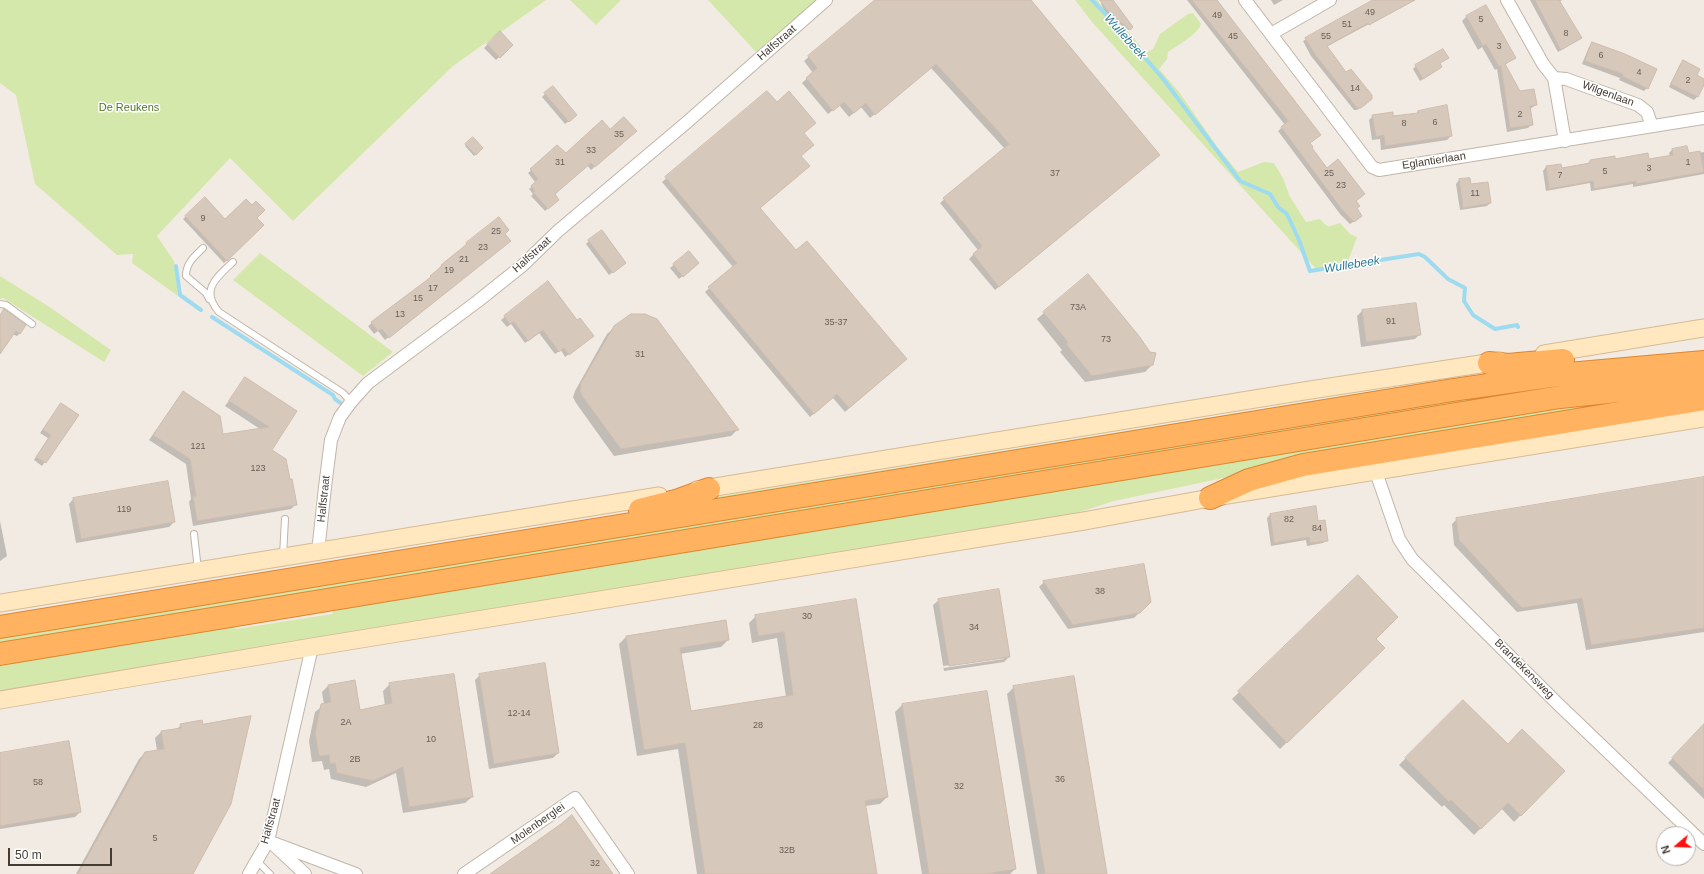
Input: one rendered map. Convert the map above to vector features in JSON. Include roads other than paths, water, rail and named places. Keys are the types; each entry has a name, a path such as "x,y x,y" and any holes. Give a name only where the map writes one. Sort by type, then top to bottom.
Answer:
{"highway":[{"path":"1489,363 1508,365 1704,347"},
{"path":"0,627 1452,390 1557,375 1704,362"},
{"path":"0,654 1560,397 1704,382"},
{"path":"1210,498 1249,480 1303,465 1704,399"},
{"path":"584,532 621,515 676,501 710,489"}],"main road":[{"path":"0,603 710,489 1304,391 1704,328"},
{"path":"0,700 312,647 1084,521 1210,498 1704,418"}],"street":[{"name":"Halfstraat","path":"318,552 331,440 340,417 368,383 478,301 523,265 558,232 686,123 826,0"},
{"name":"Eglantierlaan","path":"1245,0 1372,167 1379,170 1704,118"},
{"path":"1271,34 1330,0"},
{"path":"1508,0 1543,64 1554,78 1565,141"},
{"name":"Wilgenlaan","path":"1554,78 1566,79 1638,105 1647,112 1652,126"},
{"name":"Brandekensweg","path":"1376,472 1399,539 1412,559 1558,704 1704,844"},
{"name":"Halfstraat","path":"249,874 268,840 312,647"},
{"name":"Molenberglei","path":"464,874 575,798 628,874"},
{"path":"268,840 305,874"},
{"path":"268,840 356,874"}],"lane":[{"path":"203,248 189,262 186,269 186,276 206,293 212,304 219,312 344,392 351,402"},
{"path":"212,304 210,293 215,281 233,262"},
{"path":"0,304 6,305 32,324"},
{"path":"283,557 285,519"},
{"path":"194,534 199,572"},
{"path":"257,861 270,874"}],"waterway":[{"name":"Wullebeek","path":"1092,0 1124,33 1164,80 1240,181 1270,194 1278,207 1287,214 1299,240 1310,271 1419,254 1425,257 1448,279 1465,288 1464,301 1473,315 1495,329 1517,325 1518,327"},
{"path":"176,266 180,295 201,310"},
{"path":"212,317 333,395 335,399 342,404"}],"park label":[{"name":"De Reukens","path":"129,108"}]}
